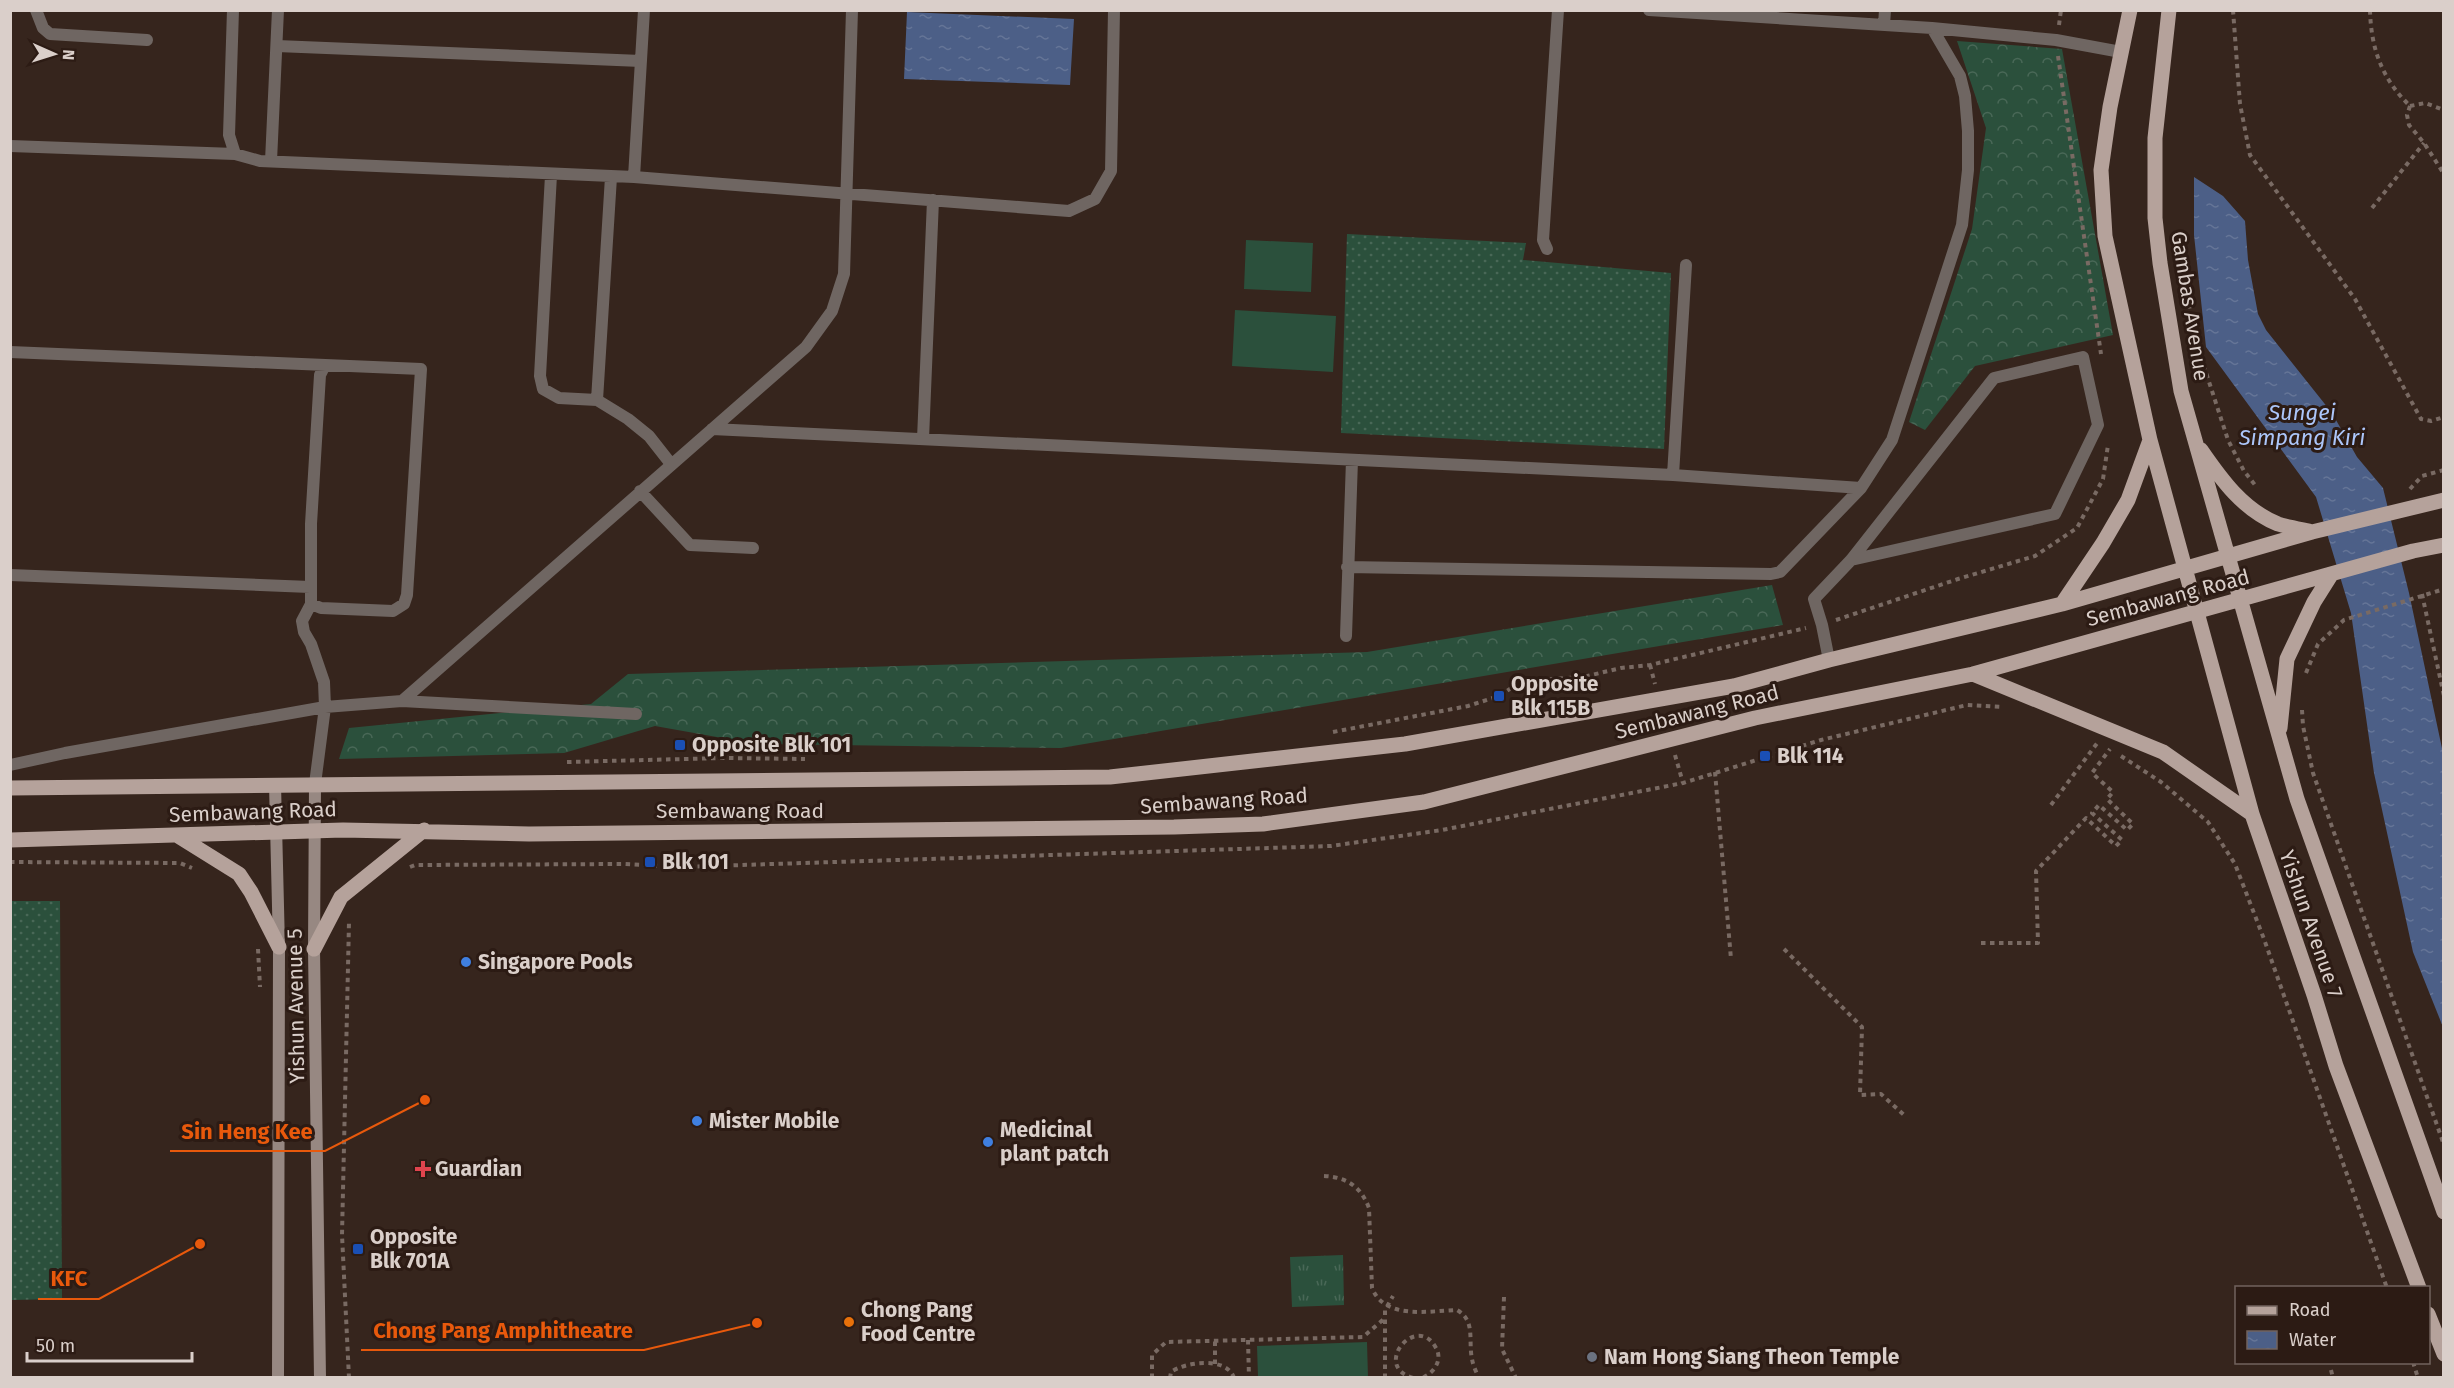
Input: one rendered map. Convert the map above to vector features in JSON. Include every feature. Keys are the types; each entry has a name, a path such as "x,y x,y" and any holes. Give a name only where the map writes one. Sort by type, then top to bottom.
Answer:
{"main road":[{"path":"2130,10 2110,107 2101,170 2105,236 2150,440 2184,568"},
{"name":"Gambas Avenue","path":"2169,10 2156,138 2155,218 2160,263 2181,391 2240,600"},
{"path":"2062,604 2103,543 2128,500 2150,440"},
{"path":"2194,440 2231,491 2251,508 2277,524 2315,531"},
{"name":"Sembawang Road","path":"10,788 1110,777 1405,744 1734,686 1829,660 2062,604 2315,531 2444,500"},
{"name":"Sembawang Road","path":"10,840 315,830 424,830 550,834 1132,828 1263,824 1424,802 1755,718 1973,674 2413,551 2444,545"},
{"name":"Yishun Avenue 7","path":"2184,568 2252,814 2336,1066 2419,1286"},
{"path":"2279,737 2287,659 2314,602 2331,575"},
{"name":"Yishun Avenue 7","path":"2240,600 2296,799 2444,1212"},
{"path":"1973,674 2163,752 2252,814"},
{"name":"Yishun Avenue 5","path":"275,784 279,947 278,1377"},
{"name":"Yishun Avenue 5","path":"315,784 314,949 320,1377"},
{"path":"314,949 340,897 424,830"},
{"path":"178,836 240,874 279,947"},
{"path":"2430,1319 2444,1354"}],"lane":[{"path":"36,10 43,28 50,34 147,40"},
{"path":"233,10 229,135 235,154"},
{"path":"271,161 278,10"},
{"path":"634,177 644,10"},
{"path":"402,701 806,347 832,311 844,274 852,10"},
{"path":"10,146 235,154 271,161 634,177 1069,211 1095,199 1111,171 1114,10"},
{"path":"1547,249 1543,240 1558,10"},
{"path":"1649,10 1932,28 2056,40 2121,52"},
{"path":"1884,25 1885,10"},
{"path":"1347,567 1771,574 1780,572 1861,488 1878,466 1892,440 1962,225 1968,170 1965,96 1960,76 1932,28"},
{"path":"277,46 641,61"},
{"path":"551,175 540,375 543,388 559,398 597,400 628,419 649,436 671,464"},
{"path":"597,400 611,177"},
{"path":"923,439 933,200"},
{"path":"1673,475 1686,265"},
{"path":"10,352 324,367 330,365 421,369 407,595 404,604 393,611 321,608 311,604"},
{"path":"1829,660 1814,599 1851,560 1994,378 2083,357 2098,425 2055,514 1851,560"},
{"name":"Yishun Avenue 5","path":"315,784 325,707 324,682 311,644 304,632 302,621 311,604 311,524 320,375 324,367"},
{"path":"712,429 1673,475 1861,488"},
{"path":"1346,636 1352,460"},
{"path":"640,491 690,545 753,548"},
{"path":"10,574 310,587"},
{"path":"10,765 65,753 325,707 402,701 636,714"}],"path":[{"path":"2061,10 2056,40 2101,354"},
{"path":"2233,10 2240,104 2250,154 2355,299 2421,419 2431,421 2444,417"},
{"path":"2370,10 2371,26 2381,69 2394,91 2410,106"},
{"path":"2410,106 2425,103 2444,110"},
{"path":"2410,106 2407,115 2409,125 2444,174"},
{"path":"2372,208 2424,143"},
{"path":"2179,254 2197,345 2228,440 2244,471 2261,493"},
{"path":"1323,733 1468,706 1499,696 1522,681 1583,677 1822,625 1958,579 2035,556 2077,528 2103,479 2110,435"},
{"path":"2407,492 2422,476 2444,470"},
{"path":"2306,675 2318,644 2343,620 2444,589"},
{"path":"2422,594 2444,696"},
{"path":"404,870 415,865 624,864 680,867 1331,846 1442,830 1683,783 1821,740 1967,705 2007,707"},
{"path":"2302,705 2303,726 2313,773 2444,1145"},
{"path":"2089,737 2161,782 2208,822 2235,864 2264,939 2387,1286"},
{"path":"2051,805 2098,742"},
{"path":"1981,943 2038,943 2036,871 2085,818 2116,846 2122,840 2092,813 2099,805 2127,830 2133,824 2107,800 2113,792 2092,773 2110,749"},
{"path":"559,762 724,758 814,760"},
{"path":"1715,772 1731,959"},
{"path":"10,862 180,863 199,871"},
{"path":"349,918 342,1234 349,1377"},
{"path":"1784,949 1862,1027 1860,1095 1881,1094 1904,1115"},
{"path":"1324,1176 1352,1182 1365,1197 1369,1208 1372,1288 1376,1297 1401,1312 1457,1310 1463,1314 1469,1321 1472,1360 1479,1377"},
{"path":"1385,1377 1385,1318 1387,1305 1393,1296"},
{"path":"1504,1297 1502,1349 1516,1377"},
{"path":"1152,1377 1152,1354 1166,1342 1363,1337 1385,1318"},
{"path":"1413,1377 1402,1372 1398,1366 1397,1352 1405,1340 1418,1336 1431,1342 1438,1354 1436,1366 1422,1377"},
{"path":"1248,1340 1249,1377"},
{"path":"1215,1341 1215,1364"},
{"path":"1170,1377 1171,1372 1189,1364 1224,1366 1232,1372 1234,1377"},
{"path":"2331,1370 2333,1377"}],"green space":[{"path":"1957,41 2062,49 2113,335 1975,366 1925,430 1909,422 1972,229 1986,128"},
{"path":"1347,234 1526,243 1523,260 1671,273 1664,449 1341,433"},
{"path":"1246,240 1313,243 1311,292 1244,289"},
{"path":"1235,310 1336,316 1333,372 1232,366"},
{"path":"1772,585 1783,625 1061,748 756,744 655,726 564,753 339,759 349,728 591,704 628,674 1367,652"},
{"path":"10,901 60,901 62,1299 11,1300"},
{"path":"1343,1255 1344,1305 1292,1307 1290,1257"},
{"path":"1367,1342 1368,1377 1258,1377 1257,1346"}],"water":[{"path":"907,12 1074,19 1070,85 904,79"},
{"name":"Sungei Simpang Kiri","path":"2194,177 2223,196 2245,221 2248,260 2258,314 2266,330 2332,413 2357,457 2383,488 2409,593 2443,753 2443,1027 2413,952 2374,773 2351,613 2316,497 2206,347 2194,235"}],"place":[{"name":"Opposite Blk 115B","path":"1499,696"},
{"name":"Opposite Blk 101","path":"680,745"},
{"name":"Blk 114","path":"1765,756"},
{"name":"Blk 101","path":"650,862"},
{"name":"Singapore Pools","path":"466,962"},
{"name":"Sin Heng Kee","path":"425,1100"},
{"name":"Mister Mobile","path":"697,1121"},
{"name":"Medicinal plant patch","path":"988,1142"},
{"name":"Guardian","path":"423,1169"},
{"name":"KFC","path":"200,1244"},
{"name":"Opposite Blk 701A","path":"358,1249"},
{"name":"Chong Pang Food Centre","path":"849,1322"},
{"name":"Chong Pang Amphitheatre","path":"757,1323"},
{"name":"Nam Hong Siang Theon Temple","path":"1592,1357"}]}
